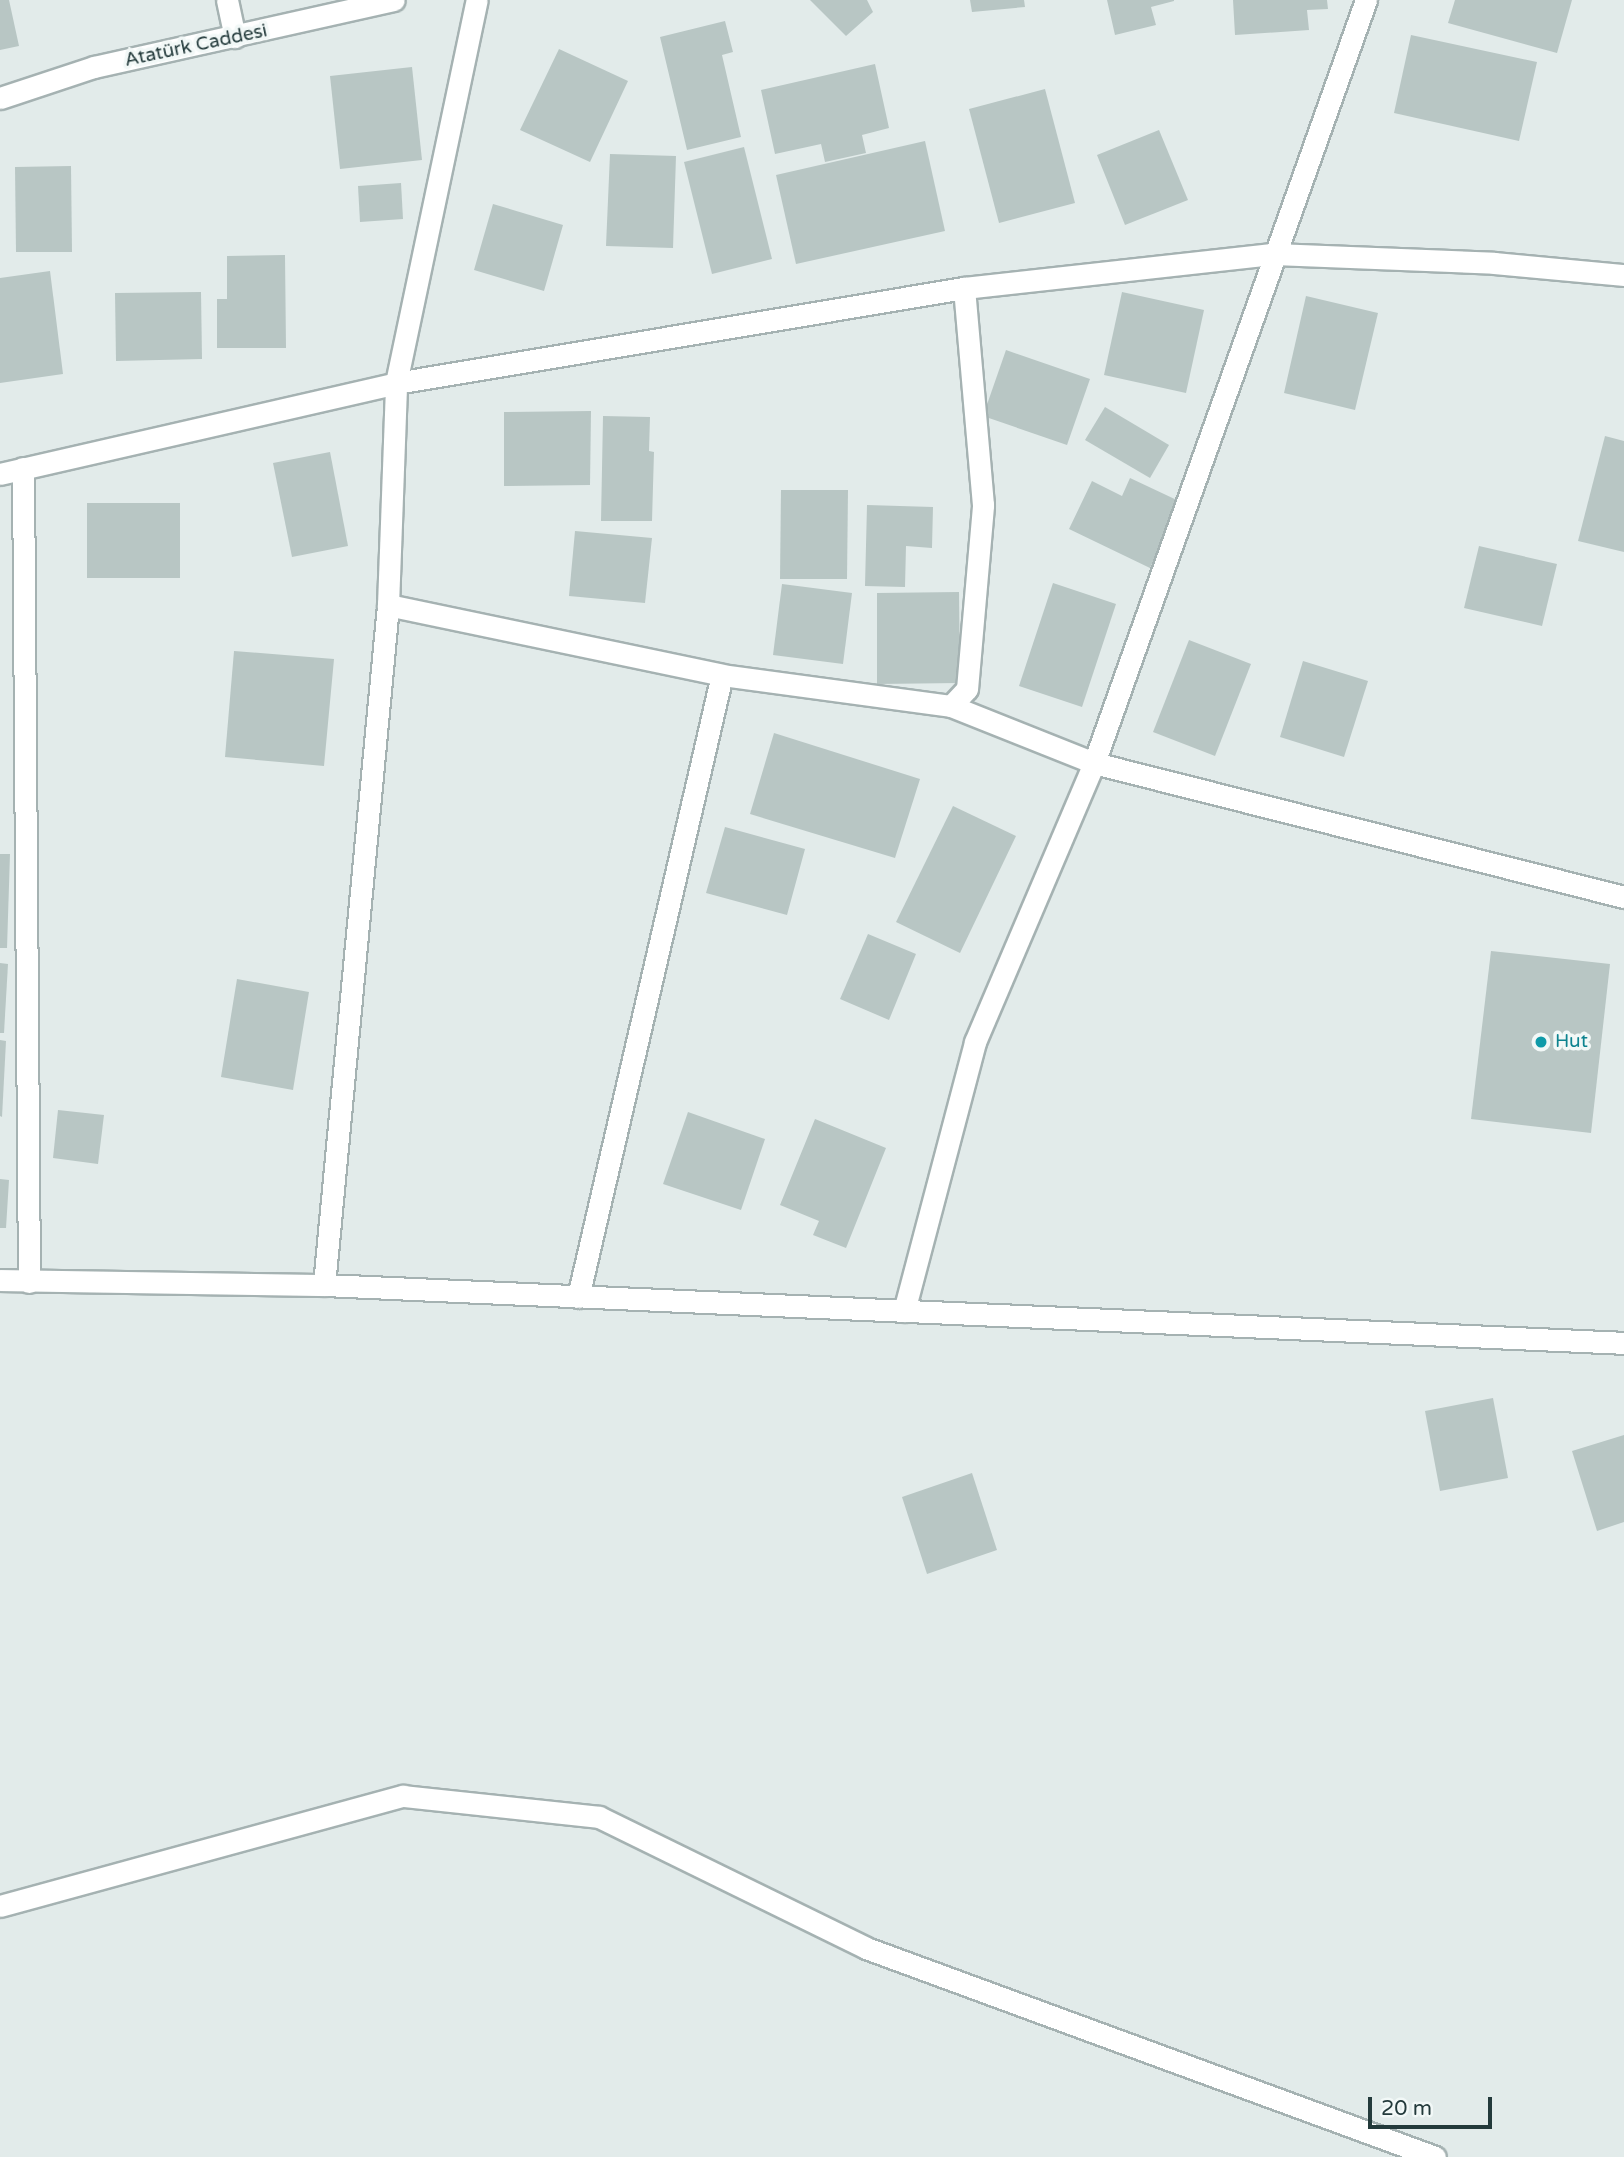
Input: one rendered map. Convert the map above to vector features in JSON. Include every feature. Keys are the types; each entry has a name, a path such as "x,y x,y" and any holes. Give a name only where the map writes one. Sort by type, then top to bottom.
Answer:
{"street":[{"path":"228,0 235,37"},
{"name":"Atatürk Caddesi","path":"0,98 94,67 394,0"},
{"path":"324,1286 388,605 396,383 477,0"},
{"path":"904,1311 975,1042 1094,763 1366,0"},
{"path":"0,474 396,383 964,288 1274,254 1494,263 1624,275"},
{"path":"951,706 967,689 983,505 964,288"},
{"path":"23,468 29,1282"},
{"path":"388,605 722,675 951,706 1094,763 1624,897"},
{"path":"578,1297 722,675"},
{"path":"0,1280 324,1286 1624,1343"},
{"path":"0,1906 403,1796 599,1818 866,1948 1435,2157"}],"building":[{"path":"0,0 9,0 19,46 0,50"},
{"path":"810,0 867,0 873,12 846,36"},
{"path":"970,0 1024,0 1025,7 972,12"},
{"path":"1107,0 1174,1 1151,7 1156,25 1115,35"},
{"path":"1233,0 1327,0 1328,9 1307,10 1309,30 1235,35"},
{"path":"1455,0 1572,0 1557,53 1448,23"},
{"path":"725,21 733,52 722,55 741,137 687,150 660,37"},
{"path":"1411,35 1537,62 1519,141 1394,113"},
{"path":"559,49 628,81 590,162 520,130"},
{"path":"875,64 889,128 862,135 866,153 825,162 821,144 775,154 761,90"},
{"path":"412,67 422,160 340,169 330,76"},
{"path":"1045,89 1075,203 999,223 969,109"},
{"path":"1159,130 1188,200 1125,225 1097,155"},
{"path":"925,141 945,231 796,264 776,175"},
{"path":"744,147 772,259 712,274 684,162"},
{"path":"610,154 676,156 673,248 606,246"},
{"path":"71,166 72,252 16,252 15,167"},
{"path":"401,183 403,219 360,222 358,186"},
{"path":"493,204 563,225 544,291 474,270"},
{"path":"285,255 286,348 217,348 217,299 227,299 227,256"},
{"path":"50,271 63,374 0,383 0,278"},
{"path":"201,292 202,359 116,361 115,293"},
{"path":"1122,292 1204,310 1186,393 1104,375"},
{"path":"1306,296 1378,313 1355,410 1284,393"},
{"path":"1006,350 1090,379 1067,445 983,416"},
{"path":"1105,407 1169,445 1150,478 1085,440"},
{"path":"591,411 590,485 504,486 504,412"},
{"path":"603,416 650,417 649,451 654,452 652,521 601,521"},
{"path":"1605,436 1624,441 1624,552 1578,541"},
{"path":"330,452 348,546 292,557 273,463"},
{"path":"1130,478 1181,502 1150,568 1069,529 1092,481 1122,496"},
{"path":"781,490 848,490 847,579 780,579"},
{"path":"87,503 180,503 180,578 87,578"},
{"path":"867,505 933,507 932,548 906,546 905,587 865,586"},
{"path":"575,531 652,538 645,603 569,596"},
{"path":"1479,546 1557,564 1542,626 1464,608"},
{"path":"1053,583 1116,604 1082,707 1019,686"},
{"path":"782,584 852,593 843,664 773,655"},
{"path":"959,592 960,683 877,684 877,593"},
{"path":"1189,640 1251,664 1215,756 1153,732"},
{"path":"234,651 334,659 324,766 225,757"},
{"path":"1303,661 1368,681 1344,757 1280,737"},
{"path":"774,733 920,779 895,858 750,814"},
{"path":"953,806 1016,836 960,953 896,922"},
{"path":"725,827 805,849 787,915 706,893"},
{"path":"0,854 10,854 7,948 0,948"},
{"path":"868,934 916,954 889,1020 840,999"},
{"name":"Hut","path":"1491,951 1610,964 1591,1133 1471,1119"},
{"path":"0,963 8,964 4,1033 0,1033"},
{"path":"237,979 309,992 293,1090 221,1077"},
{"path":"0,1040 6,1041 2,1117 0,1116"},
{"path":"58,1110 104,1115 98,1164 53,1158"},
{"path":"688,1112 765,1139 741,1210 663,1184"},
{"path":"815,1119 886,1148 846,1248 813,1235 819,1221 780,1205"},
{"path":"0,1179 9,1180 6,1228 0,1228"},
{"path":"1493,1398 1508,1478 1440,1491 1425,1411"},
{"path":"1624,1435 1624,1522 1597,1531 1572,1451"},
{"path":"972,1473 997,1550 927,1574 902,1497"}],"place":[{"name":"Hut","path":"1541,1042"}]}
